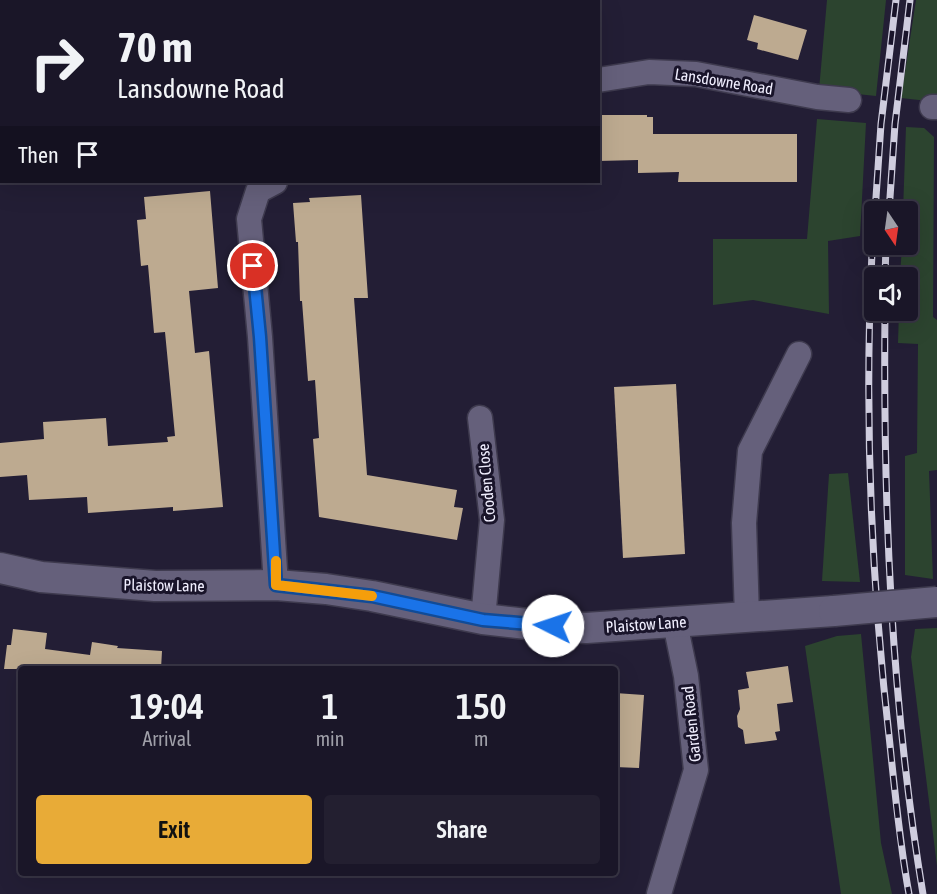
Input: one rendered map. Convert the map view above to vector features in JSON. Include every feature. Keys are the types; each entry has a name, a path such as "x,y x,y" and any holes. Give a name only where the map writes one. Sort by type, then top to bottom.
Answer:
{"street":[{"name":"Lansdowne Road","path":"600,80 649,72 696,74 817,97 849,100"},
{"path":"273,183 258,191 249,219 260,337 276,585"},
{"path":"747,616 744,523 750,451 799,354"},
{"name":"Cooden Close","path":"480,418 492,520 483,620"},
{"name":"Plaistow Lane","path":"0,568 41,577 155,586 276,585 372,596 483,620 586,628 937,602"},
{"name":"Garden Road","path":"659,894 696,770 686,676 675,622"}],"green space":[{"path":"827,0 886,0 876,96 819,90"},
{"path":"916,0 937,0 937,99 928,101 901,98"},
{"path":"817,119 866,123 860,236 828,241 829,314 753,300 713,305 713,239 807,239"},
{"path":"906,127 924,128 934,137 933,317 937,320 937,470 929,471 933,579 905,575 905,456 917,453 918,344 898,343 899,321 918,321 918,267 901,267 901,255 918,255 918,201 903,201"},
{"path":"848,473 860,582 822,581 829,474"},
{"path":"937,628 937,866 911,657 915,629"},
{"path":"861,634 881,843 892,894 841,894 805,646 837,636"}],"building":[{"path":"754,15 807,30 798,60 757,49 758,43 747,40"},
{"path":"600,115 653,117 653,134 797,134 797,182 678,182 679,172 638,173 638,160 600,161"},
{"path":"210,191 218,288 189,291 195,353 209,351 223,507 173,511 173,507 88,513 87,497 29,500 27,475 0,477 0,443 44,439 43,422 106,418 108,446 168,442 167,437 175,436 165,332 154,333 148,265 141,266 137,220 146,219 144,197"},
{"path":"361,195 368,298 354,298 367,475 457,490 454,507 463,508 457,540 319,517 313,439 319,438 315,380 308,381 293,203 310,202 309,198"},
{"path":"676,384 685,554 623,558 614,387"},
{"path":"13,629 47,633 45,649 90,655 92,642 118,646 117,648 162,651 161,666 18,666 18,669 4,669 7,645 11,645"},
{"path":"788,666 793,702 777,704 780,731 775,732 777,740 745,744 743,730 738,727 737,716 740,709 738,690 749,688 746,672"},
{"path":"618,693 644,695 639,768 618,767"}],"railway":[{"path":"876,201 881,124 896,0"},
{"path":"890,201 895,124 910,0"},
{"path":"872,255 869,415 873,548 883,680 898,819 909,894"},
{"path":"885,267 886,255"},
{"path":"885,321 886,456 891,603 903,749 923,894"}],"slow traffic":[{"path":"276,561 276,585 372,596"}],"route":[{"path":"253,266 260,337 276,585 372,596 483,620 553,626"}]}
